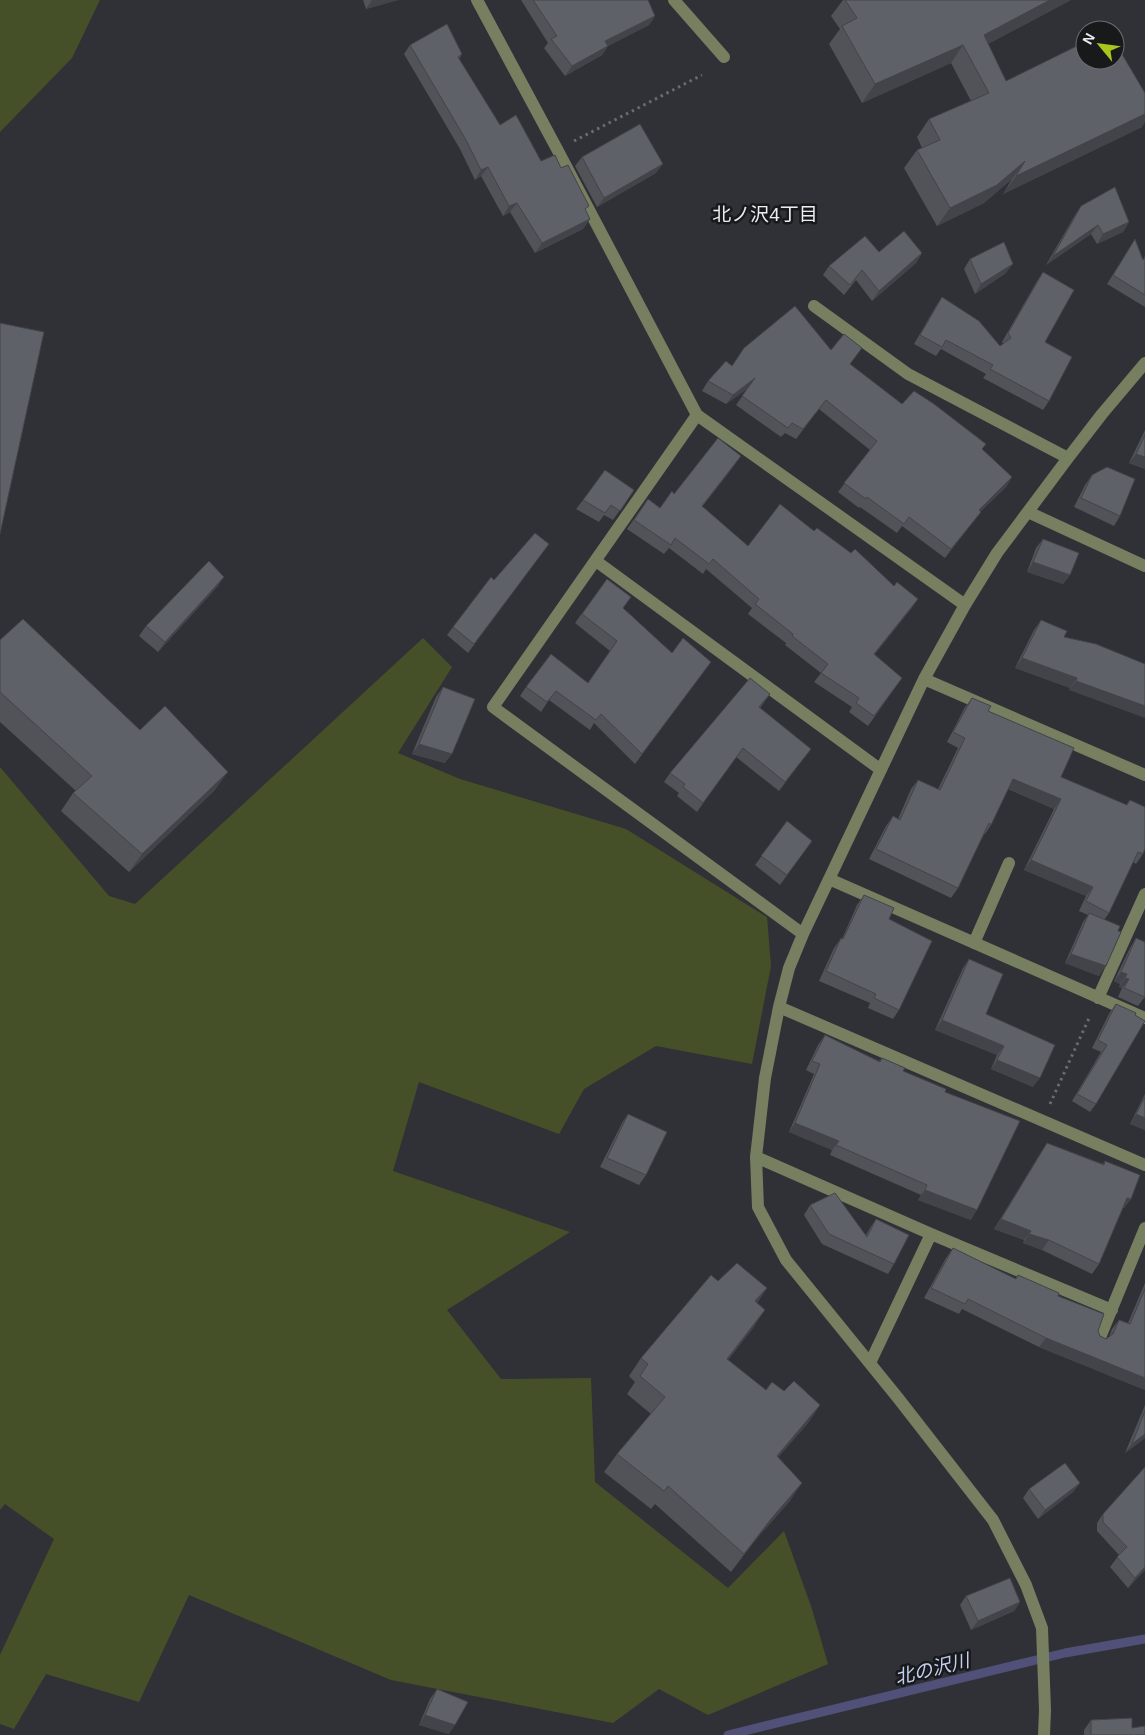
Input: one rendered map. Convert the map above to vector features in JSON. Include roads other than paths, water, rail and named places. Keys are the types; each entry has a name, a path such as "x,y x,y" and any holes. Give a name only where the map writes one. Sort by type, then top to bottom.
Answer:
{"street":[{"path":"477,0 558,149 697,415 965,605"},
{"path":"674,0 724,57"},
{"path":"814,306 908,374 1068,458"},
{"path":"1044,1735 1042,1628 1026,1585 993,1520 870,1363 786,1260 758,1207 756,1157 765,1078 779,1007 790,968 803,934 924,679 965,605 997,553 1068,458 1145,363"},
{"path":"697,415 493,707 803,934"},
{"path":"1028,512 1145,566"},
{"path":"596,561 881,770"},
{"path":"924,679 1145,775"},
{"path":"974,943 1009,863"},
{"path":"829,879 1145,1018"},
{"path":"1098,998 1145,894"},
{"path":"779,1007 1145,1165"},
{"path":"756,1157 931,1234 1112,1310"},
{"path":"1099,1340 1145,1228"},
{"path":"870,1363 931,1234"}],"waterway":[{"name":"北の沢川","path":"728,1735 1065,1653 1145,1639"}],"district":[{"name":"北ノ沢4丁目","path":"765,214"}]}
